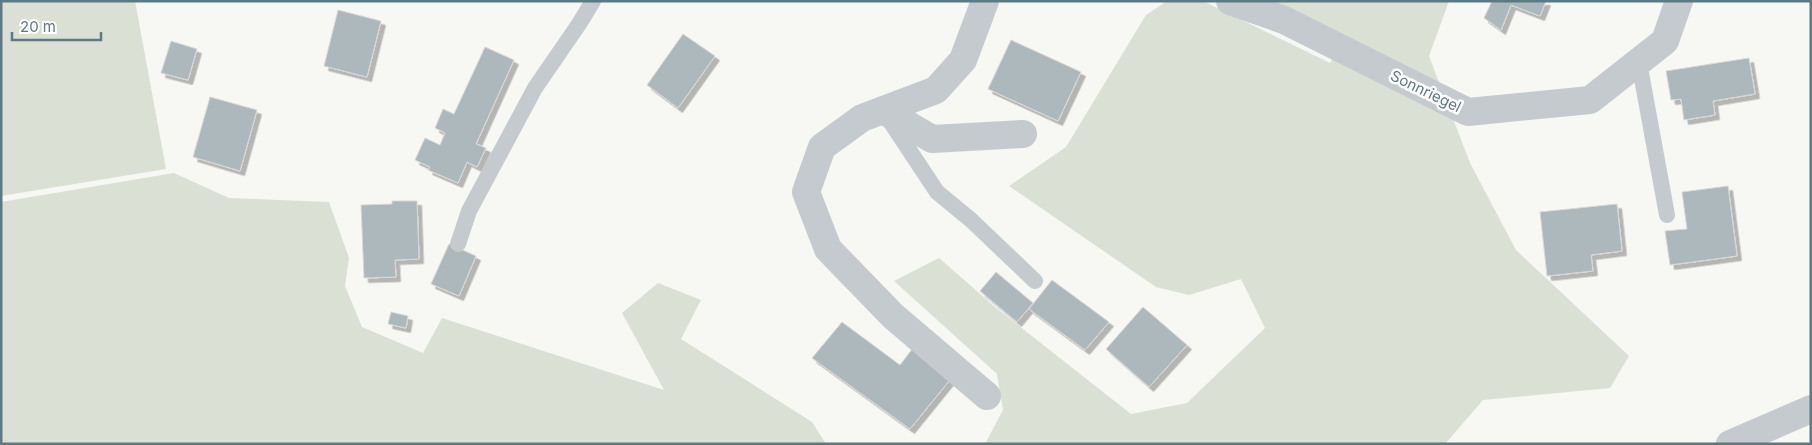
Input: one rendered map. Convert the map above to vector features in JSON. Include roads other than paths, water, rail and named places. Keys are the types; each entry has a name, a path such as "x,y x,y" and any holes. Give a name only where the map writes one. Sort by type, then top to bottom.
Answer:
{"street":[{"path":"985,1 963,60 936,90 862,118 822,147 806,192 828,249 893,316 987,396"},
{"name":"Sonnriegel","path":"1230,1 1284,20 1468,112 1590,100 1665,41 1679,1"},
{"path":"883,110 932,139 1023,134"},
{"path":"1730,444 1811,409"}],"lane":[{"path":"458,244 469,211 534,88 593,1"},
{"path":"1639,62 1667,215"},
{"path":"883,110 937,192 971,220 1035,281"}]}
